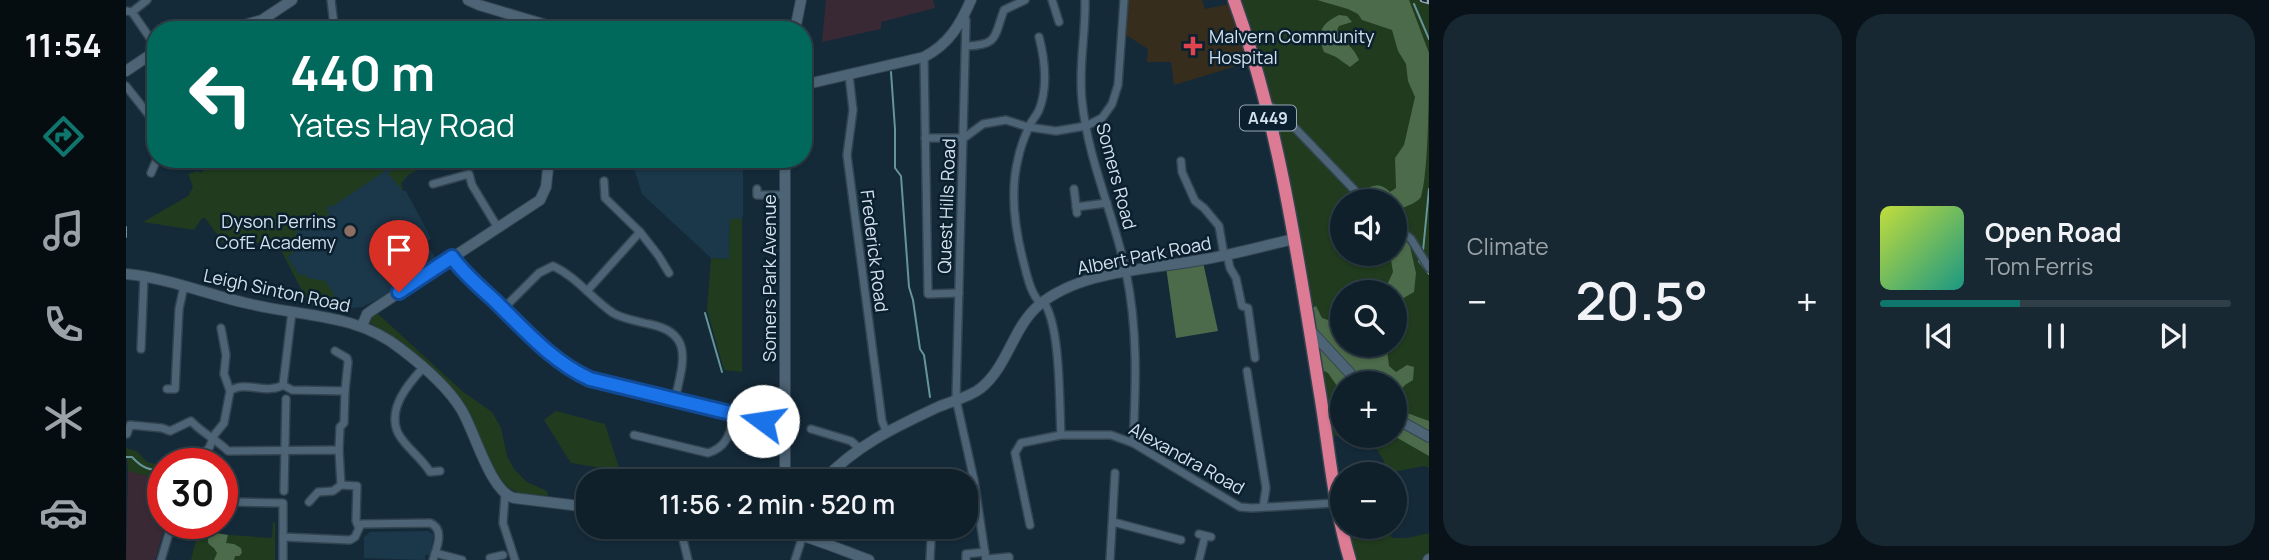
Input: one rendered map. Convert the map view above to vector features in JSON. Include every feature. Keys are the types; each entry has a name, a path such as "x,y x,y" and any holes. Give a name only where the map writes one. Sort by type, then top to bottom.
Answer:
{"highway":[{"name":"A449","path":"1234,0 1263,99 1294,239 1330,468"},
{"name":"A449","path":"1344,539 1350,560"}],"street":[{"path":"147,0 129,11 147,36"},
{"path":"258,21 292,0"},
{"path":"331,0 334,21"},
{"path":"468,0 534,21"},
{"path":"797,21 801,0"},
{"path":"967,46 984,46 992,41 1004,10 1025,0"},
{"path":"1052,0 1059,22"},
{"name":"Somers Road","path":"1085,0 1080,61 1082,102 1086,126 1126,273 1137,364 1133,443"},
{"path":"925,138 964,138 984,124 1006,120 1028,127 1056,131 1086,126 1102,118 1112,104 1118,85 1124,0"},
{"path":"812,83 925,57 948,41 964,16 967,2"},
{"name":"Quest Hills Road","path":"964,16 967,46 956,399 971,469"},
{"path":"1039,37 1045,72 1039,109 1028,127 1017,161 1014,203 1018,235 1031,288 1035,298 1051,316 1055,335 1061,435"},
{"path":"126,71 147,56"},
{"path":"925,57 928,293 959,293"},
{"name":"Frederick Road","path":"849,75 853,110 847,155 882,421 886,431"},
{"path":"126,86 147,113"},
{"path":"1263,99 1354,189"},
{"path":"1181,161 1182,172 1195,201 1219,226 1242,306 1248,309 1255,358"},
{"path":"151,173 153,168"},
{"path":"362,326 371,311 540,200 546,187 548,168"},
{"name":"Somers Park Avenue","path":"785,168 785,469"},
{"path":"437,187 471,173 472,185 498,228"},
{"path":"604,181 605,198 640,232 669,273"},
{"path":"757,189 757,195 785,195"},
{"path":"1074,189 1077,210 1107,202"},
{"path":"587,291 640,232"},
{"path":"1407,236 1429,268"},
{"name":"Albert Park Road","path":"836,469 859,448 886,431 971,394 989,379 1006,356 1024,322 1042,303 1063,289 1094,278 1294,239"},
{"path":"452,257 503,309 575,373 590,379 785,426"},
{"path":"503,309 539,273 553,267 564,271 614,313 667,329 677,336 684,356 675,400"},
{"name":"Leigh Sinton Road","path":"126,274 144,276 248,304 337,318 362,326 390,341 422,368 460,407 489,470 505,495"},
{"path":"141,349 144,276"},
{"path":"175,389 179,309 184,286"},
{"path":"283,385 292,311"},
{"path":"209,448 213,437 224,423 230,391 224,374 226,355 221,328"},
{"path":"1310,330 1348,371"},
{"path":"335,351 347,358 348,362 344,423 340,427 341,485"},
{"path":"422,368 404,390 395,423 398,434 430,472"},
{"path":"1247,371 1266,488 1263,507"},
{"path":"230,391 237,387 273,388 283,385 292,390 345,391"},
{"path":"284,491 286,399"},
{"path":"634,435 708,453 719,450 725,443 735,414"},
{"path":"127,416 130,425 127,434"},
{"path":"130,425 170,431 191,421 201,432 213,437 228,451 339,450"},
{"path":"1407,425 1429,437"},
{"path":"811,429 820,435 851,440 859,448"},
{"name":"Alexandra Road","path":"1031,522 1015,453 1021,443 1061,435 1111,435 1133,443 1240,507 1330,503"},
{"path":"430,472 440,471"},
{"path":"425,481 430,472"},
{"path":"1110,560 1115,473"},
{"path":"283,537 350,540 355,537 358,526 357,486 341,485 333,491 318,492 309,502"},
{"path":"515,560 503,523 505,495 576,506"},
{"path":"238,502 284,503 283,560"},
{"name":"Quest Hills Road","path":"978,506 985,557"},
{"path":"1113,522 1181,540"},
{"path":"358,526 433,523 439,531 434,557 462,560"},
{"path":"1199,560 1205,536"},
{"path":"161,560 167,539"},
{"path":"683,539 688,560"},
{"path":"795,560 802,539"},
{"path":"812,539 869,560"},
{"path":"930,539 930,560"},
{"path":"966,554 1009,557 1009,560"},
{"path":"488,556 503,555"}],"shaded area":[{"path":"826,0 933,0 935,8 881,22 881,29 822,42"},
{"name":"Malvern Community Hospital","path":"1128,0 1202,0 1205,9 1230,4 1247,63 1174,85 1171,62 1147,62 1148,49 1126,35"},
{"name":"Dyson Perrins CofE Academy","path":"240,168 423,168 409,174 401,183 431,238 426,243 437,260 381,298 362,307 335,310 309,305"},
{"path":"634,168 743,168 743,215 742,219 730,219 729,259 711,258 642,194"},
{"path":"128,471 147,476 147,539 161,539 155,560 126,560"},
{"path":"428,531 433,534 433,539 430,555 425,555 425,560 364,558 364,537 370,532"}],"green space":[{"path":"1240,0 1429,0 1429,468 1424,466 1407,469 1407,462 1384,462 1376,448 1407,448 1407,371 1330,371 1328,434 1321,361 1299,225 1269,94"},
{"path":"1317,0 1409,0 1429,53 1424,185 1421,197 1407,206 1407,189 1394,189 1395,158 1404,145 1415,97 1408,81 1406,64 1398,51 1392,30 1362,20 1358,14"},
{"path":"1339,15 1347,16 1352,22 1339,26 1337,30 1359,60 1350,67 1324,52 1322,45 1321,34 1324,26"},
{"path":"209,168 390,168 333,206 326,207 329,214 324,218 316,216 300,227 291,243 295,251 287,257 300,276 304,274 308,278 325,281 334,294 332,301 306,298 277,242 225,245 205,218 202,218 194,230 143,222 188,196 193,187 188,174 198,171 200,173"},
{"path":"396,168 423,168 409,174 401,183 403,191 388,174"},
{"path":"1375,186 1385,189 1365,189"},
{"path":"730,219 742,219 742,372 724,370 707,310 711,258 729,259"},
{"path":"1407,241 1416,273 1414,292 1407,296 1407,280 1389,280 1393,272 1392,266 1407,266"},
{"path":"1203,262 1218,331 1176,338 1166,267"},
{"path":"1316,306 1322,318 1328,320 1330,317 1330,357 1388,357 1389,366 1395,371 1330,371 1330,376 1317,367 1309,309"},
{"path":"376,312 462,391 492,412 501,428 507,456 514,469 527,482 547,491 548,496 520,494 506,486 493,467 465,407 403,345 370,323 370,318"},
{"path":"1407,365 1414,367 1413,380 1407,384 1407,371 1398,371"},
{"path":"556,411 605,424 619,469 571,463 544,420"},
{"path":"1407,413 1429,421 1429,456 1407,443"},
{"path":"126,448 137,451 147,462 147,476 128,471"},
{"path":"275,522 275,560 191,560 196,539 238,539 238,536 272,538"},
{"path":"1429,533 1429,560 1352,560 1348,539 1407,539"},
{"path":"208,539 227,539 226,543 241,548 242,553 235,556 234,560 214,560 217,553 208,543"}],"waterway":[{"path":"1414,4 1429,39"},
{"path":"891,72 895,168 901,176 909,287 930,397"},
{"path":"1423,251 1429,189"},
{"path":"126,227 126,237"},
{"path":"1419,261 1429,274"},
{"path":"705,313 722,372"},
{"path":"126,457 132,457 147,468"}],"railway":[{"path":"1422,0 1429,2"}],"place":[{"name":"Malvern Community Hospital","path":"1193,46"},
{"name":"Dyson Perrins CofE Academy","path":"350,231"}],"route":[{"path":"399,292 452,257 503,309 575,373 590,379 763,421"}]}
